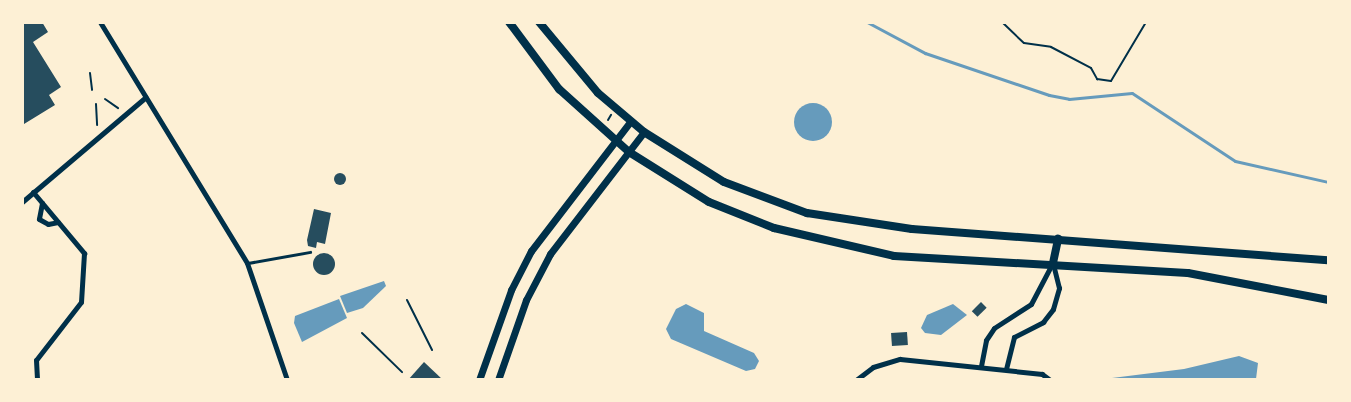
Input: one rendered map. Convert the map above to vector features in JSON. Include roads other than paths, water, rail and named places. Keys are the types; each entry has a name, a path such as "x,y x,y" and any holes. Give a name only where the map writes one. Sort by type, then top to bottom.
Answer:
{"main road":[{"path":"509,22 559,89 629,152 709,202 798,235 894,256 1053,263 1188,273 1328,300"},
{"path":"539,22 572,65 630,122 644,132 724,182 807,213 912,229 1328,260"},
{"path":"1053,263 1058,239"}],"street":[{"path":"100,22 247,263 287,380"},
{"path":"22,202 146,97"},
{"path":"479,380 511,290 531,251 630,122"},
{"path":"498,380 526,300 546,261 644,132"},
{"path":"33,192 84,253 82,302 36,360 37,380"},
{"path":"42,203 39,219 48,224 58,222"},
{"path":"981,366 986,340 994,328 1031,304 1053,263"},
{"path":"1006,370 1014,337 1043,322 1053,309 1060,288 1053,263"},
{"path":"856,380 873,367 900,359 981,366 1042,374 1050,380"}],"lane":[{"path":"247,263 310,252"}],"water":[{"path":"813,103 826,109 832,122 826,135 813,141 800,135 794,122 800,109"},
{"path":"384,281 386,286 363,308 347,313 340,296"},
{"path":"339,299 347,318 302,342 294,323 295,316"},
{"path":"686,304 704,313 704,331 754,353 759,361 755,369 746,371 671,339 666,329 676,309"},
{"path":"953,304 967,315 941,335 925,333 921,328 927,315"},
{"path":"1239,356 1258,363 1256,379 1104,379 1184,369"}],"waterway":[{"path":"867,22 925,53 1049,95 1069,99 1132,93 1235,161 1328,182"}]}
